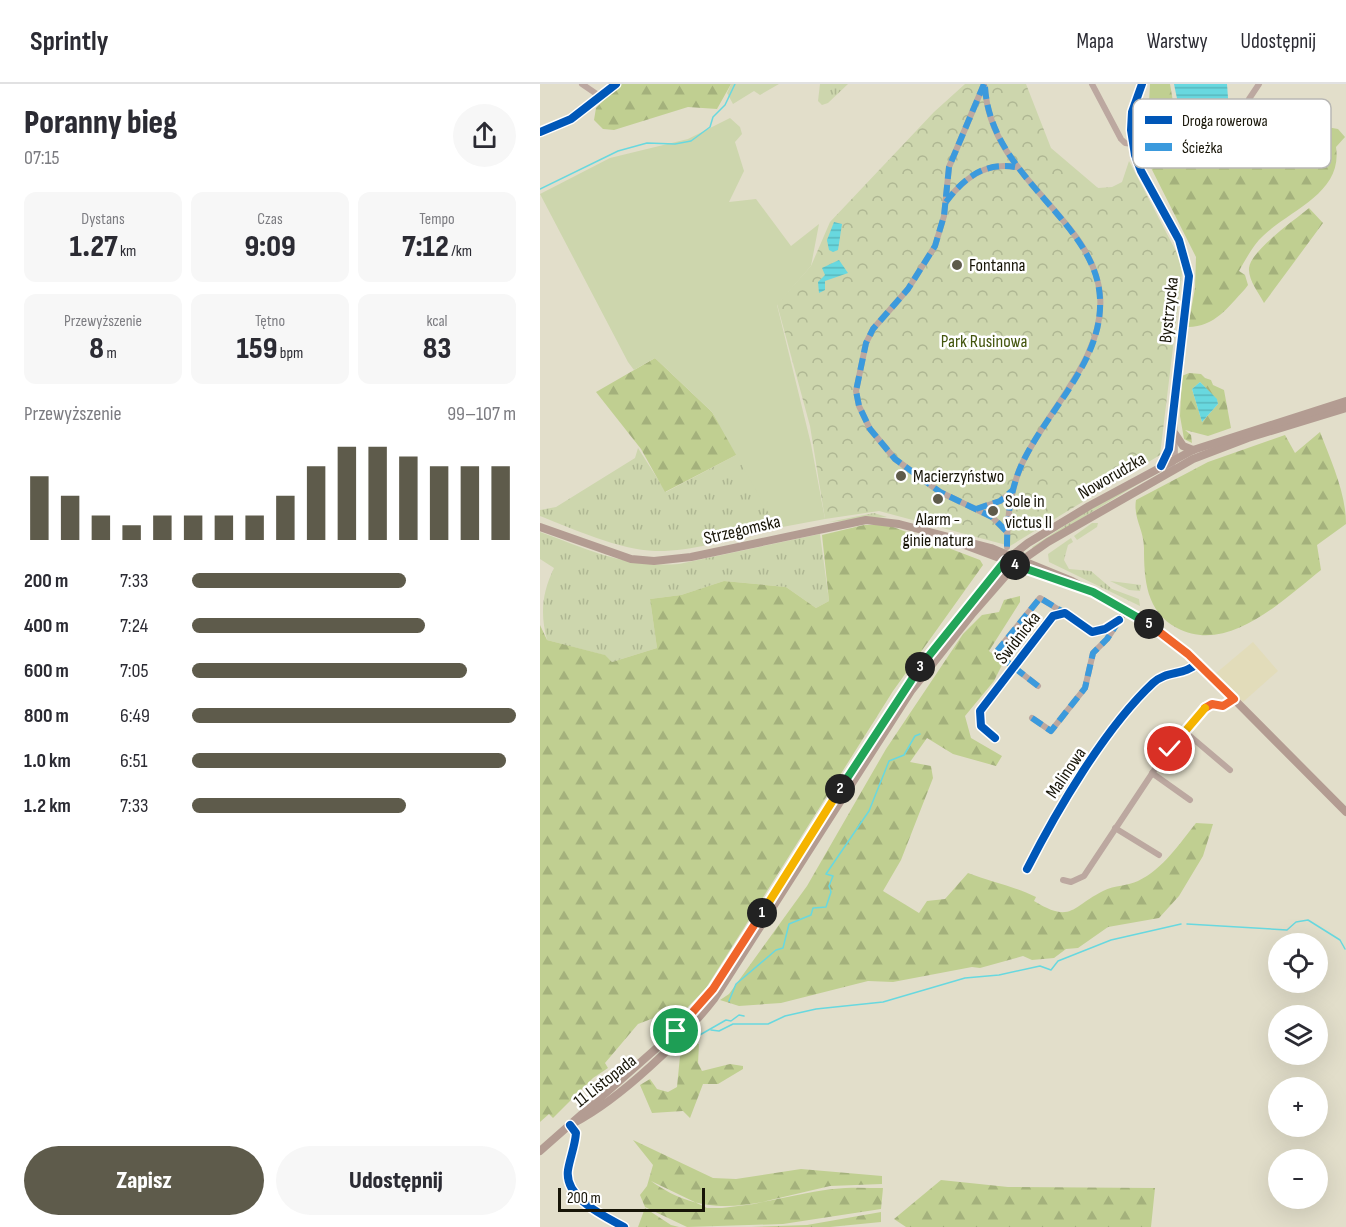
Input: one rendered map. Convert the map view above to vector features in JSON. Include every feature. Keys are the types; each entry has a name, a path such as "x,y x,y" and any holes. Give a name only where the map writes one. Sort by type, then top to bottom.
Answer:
{"main road":[{"name":"Noworudzka","path":"1008,558 1060,524 1193,450 1346,401"},
{"name":"Noworudzka","path":"1018,562 1185,463 1228,444 1346,408"},
{"path":"1175,434 1183,446 1193,450"},
{"name":"Strzegomska","path":"540,527 631,559 654,561 691,557 866,520 899,524 952,539 992,556 1008,558"},
{"name":"Strzegomska","path":"952,539 969,541 1008,558"},
{"path":"1040,547 1041,567"},
{"path":"992,556 995,572"},
{"path":"1008,558 1093,592"},
{"name":"11 Listopada","path":"540,1151 676,1031 710,994 912,677 1008,558"},
{"path":"1018,562 1041,567 1093,592 1126,610 1175,643 1198,663 1346,812"},
{"name":"11 Listopada","path":"570,1125 592,1112 629,1083 686,1030 714,999 911,691 966,621 1018,562"}],"street":[{"path":"582,84 601,97"},
{"path":"540,132 571,119 616,84"},
{"path":"985,84 990,116 1016,167 1078,241 1096,278 1100,307 1083,364 1030,448 1013,490 1007,547"},
{"path":"985,84 949,167 946,202 939,235 928,260 873,330 866,343 856,386 857,401 870,429 895,459 940,492 992,517 1007,532"},
{"path":"1092,84 1121,139 1133,144"},
{"name":"Bystrzycka","path":"1137,99 1142,84"},
{"path":"1249,99 1259,84"},
{"name":"Bystrzycka","path":"1133,109 1133,144"},
{"path":"946,202 965,179 986,168 1000,165 1016,167"},
{"name":"Bystrzycka","path":"1140,168 1179,240 1189,276 1169,449 1161,466"},
{"name":"Bystrzycka","path":"1173,409 1175,459"},
{"path":"1169,449 1175,459 1185,463"},
{"path":"1168,471 1175,459"},
{"path":"976,509 1000,501 1013,490"},
{"name":"Świdnicka","path":"1038,686 997,654 1037,600 1043,597 1092,632 1101,631 1119,620"},
{"path":"1032,718 1051,731 1057,726 1086,688 1093,653 1107,639 1126,610"},
{"name":"Świdnicka","path":"995,738 981,726 980,711 1053,616 1065,613"},
{"name":"Malinowa","path":"1027,869 1073,788 1124,717 1160,677 1185,673 1198,663"},
{"path":"1063,880 1071,882 1084,876 1152,773 1185,730 1208,705 1223,706 1234,699"},
{"path":"1185,730 1230,770"},
{"path":"1152,773 1190,800"},
{"path":"1115,828 1159,855"},
{"path":"570,1125 576,1133 567,1173 571,1187 593,1209 624,1227"}],"shaded area":[{"path":"1253,642 1278,671 1243,702 1215,674"}],"green space":[{"path":"620,84 731,84 717,109 688,107 614,130 603,129 594,120 596,108"},
{"path":"731,84 779,84 760,95 754,91 733,104 727,93"},
{"path":"820,84 848,84 828,103 822,105 818,101"},
{"name":"Park Rusinowa","path":"965,84 1026,84 1051,148 1098,188 1112,187 1122,182 1129,161 1179,257 1182,273 1160,455 1010,546 879,511 825,519 810,426 777,304 811,266 830,222 934,112"},
{"path":"1150,84 1170,84 1173,99 1149,99"},
{"path":"730,118 740,127 742,134 735,142 744,171 729,202 756,199 791,246 819,224 811,266 777,305 811,444 825,519 777,528 712,412 655,358 634,370 628,362 540,194 610,158 688,139"},
{"path":"1331,128 1338,129 1345,137 1336,147 1336,163 1331,177 1323,188 1313,199 1274,226 1250,252 1239,271 1245,275 1248,285 1245,289 1227,309 1213,320 1206,324 1188,327 1195,288 1196,257 1151,168 1331,168"},
{"path":"1309,208 1323,223 1264,303 1250,277 1249,268 1252,261 1265,244"},
{"path":"655,358 712,412 738,454 665,492 641,449 596,392"},
{"path":"1189,373 1201,374 1211,380 1213,385 1224,390 1231,428 1208,436 1185,430 1191,435 1192,443 1184,439 1180,416 1182,376","holes":["1200,382 1218,404 1202,422 1192,389"]},
{"path":"1320,432 1341,489 1346,524 1317,545 1321,570 1272,609 1235,629 1216,635 1196,634 1177,628 1167,621 1153,604 1146,583 1144,542 1136,513 1136,500 1208,462 1285,435 1295,453"},
{"path":"638,448 666,492 738,454 777,528 700,547 655,551 612,543 540,516 540,510 556,507 635,458"},
{"path":"1153,475 1033,548 1032,547 1089,510"},
{"path":"874,513 887,517 829,522"},
{"path":"1092,523 1098,523 1097,527 1077,540 1074,536"},
{"path":"864,525 888,525 980,560 983,565 893,691 706,988 668,1028 659,1016 638,1024 605,1063 608,1068 593,1078 553,1118 549,1114 540,1122 540,625 547,640 605,655 612,662 657,648 650,599 681,595 724,581 786,587 816,608 829,601 822,535"},
{"path":"540,532 608,556 660,565 679,564 820,534 829,601 816,608 786,587 724,581 681,595 650,599 657,648 612,662 604,655 547,640 543,621 543,603 554,568 540,559"},
{"path":"1071,538 1073,542 1068,545 1064,560 1069,569 1091,571 1112,589 1139,599 1140,606 1049,562 1048,554"},
{"path":"1110,581 1141,585 1140,591 1129,590"},
{"path":"1020,596 1020,602 989,651 1003,663 994,681 965,716 971,738 1002,756 996,766 953,754 927,738 910,762 931,766 933,778 901,860 883,891 919,913 927,901 945,899 968,873 1028,893 1036,897 1034,901 1047,908 1064,912 1071,911 1103,891 1134,883 1147,876 1170,855 1196,823 1213,824 1203,856 1179,896 1159,918 1108,927 1078,948 1066,949 1054,958 1032,960 1023,956 980,968 972,967 893,982 868,981 781,1003 739,1006 720,1000 729,994 807,886 886,749 963,634 982,615 999,612 1004,600"},
{"path":"689,1041 699,1044 698,1063 702,1071 730,1064 743,1066 743,1069 718,1084 703,1084 690,1118 683,1111 652,1113 640,1085 650,1079 657,1089 668,1092 677,1087 680,1056"},
{"path":"633,1140 713,1178 736,1179 801,1169 882,1176 882,1184 830,1186 762,1202 833,1189 883,1188 881,1209 783,1224 687,1227 645,1207 640,1195 647,1186 653,1165","holes":["651,1181 695,1202 674,1195"]},
{"path":"941,1180 1008,1187 1155,1188 1151,1227 906,1227 894,1219"},
{"path":"645,1208 671,1225 679,1227 638,1227"},
{"path":"881,1212 881,1222 830,1227 751,1227 807,1225"}],"water":[{"path":"1174,84 1227,84 1228,99 1177,99"},
{"path":"834,222 842,224 838,250 833,252 829,250 827,240"},
{"path":"839,260 848,273 825,281 825,290 819,293 818,282 825,275 822,268"},
{"path":"1200,382 1217,399 1218,404 1202,422 1192,389"}],"waterway":[{"path":"540,189 618,151 647,143 675,144 691,141 710,127 713,117 725,105 735,84"},
{"path":"729,1001 736,984 776,950 783,948 789,924 811,915 813,908 826,907 833,876 826,874 869,811 889,761 904,755 915,736 920,734"},
{"path":"1187,924 1287,930 1296,922 1308,920 1340,940 1345,949"},
{"path":"711,1030 719,1031 733,1024 768,1024 785,1016 816,1009 883,1002 965,978 999,975 1040,966 1051,970 1058,961 1111,940 1181,924"},
{"path":"698,1036 726,1020 731,1021 739,1015 744,1016"}],"marked path":[{"path":"984,84 949,167 944,216 935,246 908,289 873,329 866,343 856,391 859,406 870,429 895,459 940,492 992,517 1007,532"},
{"path":"985,87 992,119 1005,148 1023,174 1082,246 1094,271 1100,299 1098,322 1083,366 1031,446 1017,476 1010,506 1007,547"},
{"path":"946,202 960,186 976,174 994,167 1015,167"},
{"path":"976,509 1000,501 1013,490"},
{"path":"1038,686 997,654 998,650 1040,598 1065,613"},
{"path":"1032,718 1051,731 1085,688 1093,653 1107,639 1126,610"}],"cycle path":[{"path":"540,132 571,119 616,84"},
{"path":"1137,99 1142,84"},
{"path":"1133,109 1131,130 1133,142"},
{"path":"1140,168 1179,240 1189,276 1169,449 1161,466"},
{"path":"995,738 981,726 980,711 1053,616 1065,613 1092,632 1105,629 1119,620"},
{"path":"1027,869 1083,771 1135,701 1158,679 1187,670 1198,663"},
{"path":"570,1125 576,1133 568,1170 568,1180 572,1189 587,1205 624,1227"}],"place":[{"name":"Fontanna","path":"957,265"},
{"name":"Macierzyństwo","path":"901,476"},
{"name":"Alarm - ginie natura","path":"938,499"},
{"name":"Sole in victus II","path":"993,511"}],"route":[{"path":"676,1031 710,994 912,677 963,610 1005,561 1093,592 1136,615 1188,654 1234,699 1223,706 1208,705 1170,749"}]}
